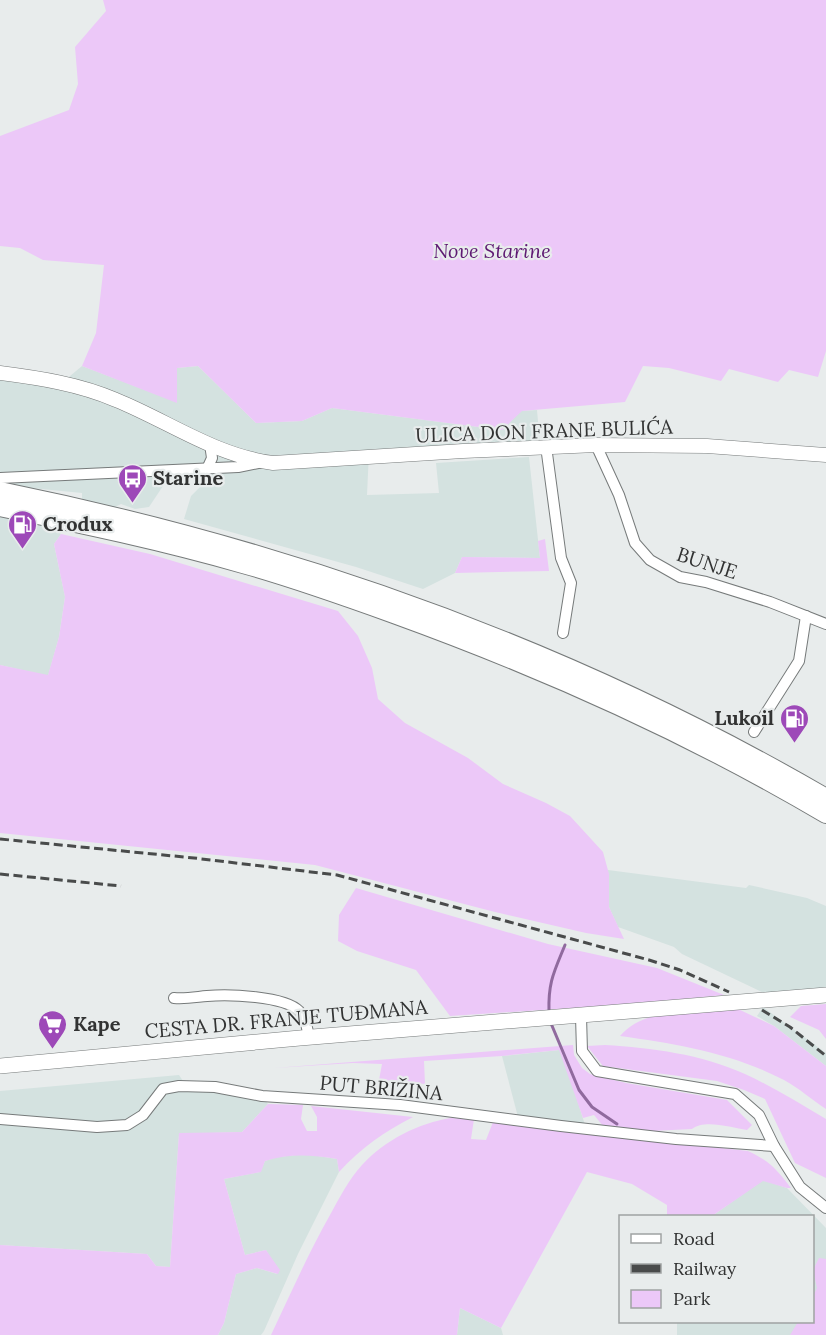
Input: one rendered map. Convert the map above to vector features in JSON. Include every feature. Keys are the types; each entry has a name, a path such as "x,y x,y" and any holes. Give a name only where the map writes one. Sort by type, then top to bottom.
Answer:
{"highway":[{"path":"0,491 77,507 174,538 473,643 658,724 826,814"},
{"path":"0,507 174,538 325,574 479,631 580,672 665,711 826,798"}],"main road":[{"name":"CESTA DR. FRANJE TUĐMANA","path":"0,1066 309,1037 826,995"}],"street":[{"name":"ULICA DON FRANE BULIĆA","path":"0,373 55,380 115,399 210,444 263,462 284,463 546,446 596,445 707,446 826,455"},
{"path":"207,469 212,458 210,444"},
{"name":"BUNJE","path":"596,445 619,495 635,543 650,560 680,577 717,585 770,602 826,624"},
{"path":"546,446 561,558 571,583 563,633"},
{"path":"0,478 207,469 263,462"},
{"path":"754,732 799,661 806,616"},
{"path":"174,998 245,996 278,1000 298,1009 305,1020 309,1037"},
{"path":"581,1016 582,1051 597,1071 735,1094 759,1115 774,1146 800,1187 826,1208"},
{"name":"PUT BRIŽINA","path":"0,1119 97,1127 127,1125 143,1115 163,1089 179,1086 215,1087 262,1096 400,1106 618,1133 774,1146"}],"shaded area":[{"path":"82,366 177,402 177,368 198,366 256,423 302,421 332,408 502,430 521,411 537,410 540,444 369,452 367,495 439,493 436,463 529,457 540,558 462,557 455,573 423,589 356,567 184,519 191,496 204,483 195,478 167,480 149,507 135,509 121,504 111,509 82,502 82,493 11,486 0,482 0,377 58,386"},
{"path":"0,514 50,524 61,534 54,544 65,597 59,637 48,676 0,665"},
{"path":"608,870 746,888 749,885 807,898 826,906 826,988 766,994 682,954 674,947 618,927 609,907"},
{"path":"763,1007 826,1053 826,1066 774,1026 757,1016"},
{"path":"560,1050 585,1125 518,1117 502,1056"},
{"path":"179,1075 183,1081 216,1083 258,1091 268,1104 242,1132 179,1134 170,1267 156,1266 147,1254 0,1245 0,1091"},
{"path":"305,1154 337,1159 339,1172 298,1254 264,1331 261,1335 218,1335 224,1323 236,1274 257,1268 277,1274 266,1250 245,1255 224,1179 260,1172 265,1161 277,1157"},
{"path":"763,1180 787,1188 813,1215 713,1215"},
{"path":"814,1216 826,1228 826,1335 677,1335 677,1323 814,1323"},
{"path":"460,1308 501,1328 503,1335 457,1335"}],"green space":[{"name":"Nove Starine","path":"103,0 826,0 826,351 818,377 789,370 778,382 729,369 721,381 669,368 643,366 625,402 522,411 502,430 332,408 302,421 256,423 198,366 177,368 177,403 82,366 96,333 104,265 43,260 20,248 0,246 0,136 69,110 78,84 75,47 106,11"},
{"path":"61,534 150,554 338,611 358,636 372,668 378,699 405,723 468,758 503,784 570,816 603,852 609,874 609,907 624,939 586,933 491,911 315,865 0,833 0,665 48,675 59,637 65,597 54,544"},
{"path":"545,539 549,571 455,573 462,557 540,558 538,541"},
{"path":"356,888 548,944 657,968 724,995 631,1004 450,1016 416,970 357,951 338,941 339,915"},
{"path":"826,1004 826,1039 819,1030 790,1017 801,1006"},
{"path":"738,1009 774,1026 826,1066 826,1109 784,1080 744,1063 683,1046 620,1036 631,1026 644,1019 659,1015"},
{"path":"573,1045 574,1055 582,1068 590,1074 626,1083 727,1100 752,1125 747,1130 711,1124 692,1129 652,1131 603,1126 594,1115 583,1118 559,1050 424,1061 425,1084 379,1080 382,1064 353,1063 274,1068"},
{"path":"605,1045 676,1053 711,1061 766,1084 826,1119 826,1178 795,1163 765,1099 717,1081 603,1066 587,1046"},
{"path":"268,1104 303,1105 301,1119 307,1131 317,1131 317,1117 311,1106 413,1117 374,1141 339,1172 337,1159 292,1156 265,1161 261,1172 224,1179 245,1255 266,1250 280,1270 278,1274 257,1268 236,1274 224,1323 218,1335 0,1335 0,1245 147,1254 156,1266 170,1267 179,1133 242,1132"},
{"path":"474,1119 471,1139 486,1140 493,1122 748,1151 772,1166 791,1188 763,1181 713,1215 667,1215 667,1205 632,1184 587,1172 501,1328 460,1308 457,1335 271,1335 322,1230 357,1170 392,1140 415,1128 439,1120"},
{"path":"819,1258 826,1259 826,1335 790,1335 797,1323 814,1323 814,1294 817,1288 814,1268"}],"waterway":[{"path":"549,1012 551,985 565,945"},
{"path":"550,1021 579,1090 592,1107 617,1124"}],"railway":[{"path":"0,839 337,875 649,960 680,970 729,992"},
{"path":"0,874 121,886"},
{"path":"762,1010 790,1027 826,1056"}],"place":[{"name":"Starine","path":"132,504"},
{"name":"Crodux","path":"22,550"},
{"name":"Lukoil","path":"795,744"},
{"name":"Kape","path":"52,1050"}]}
